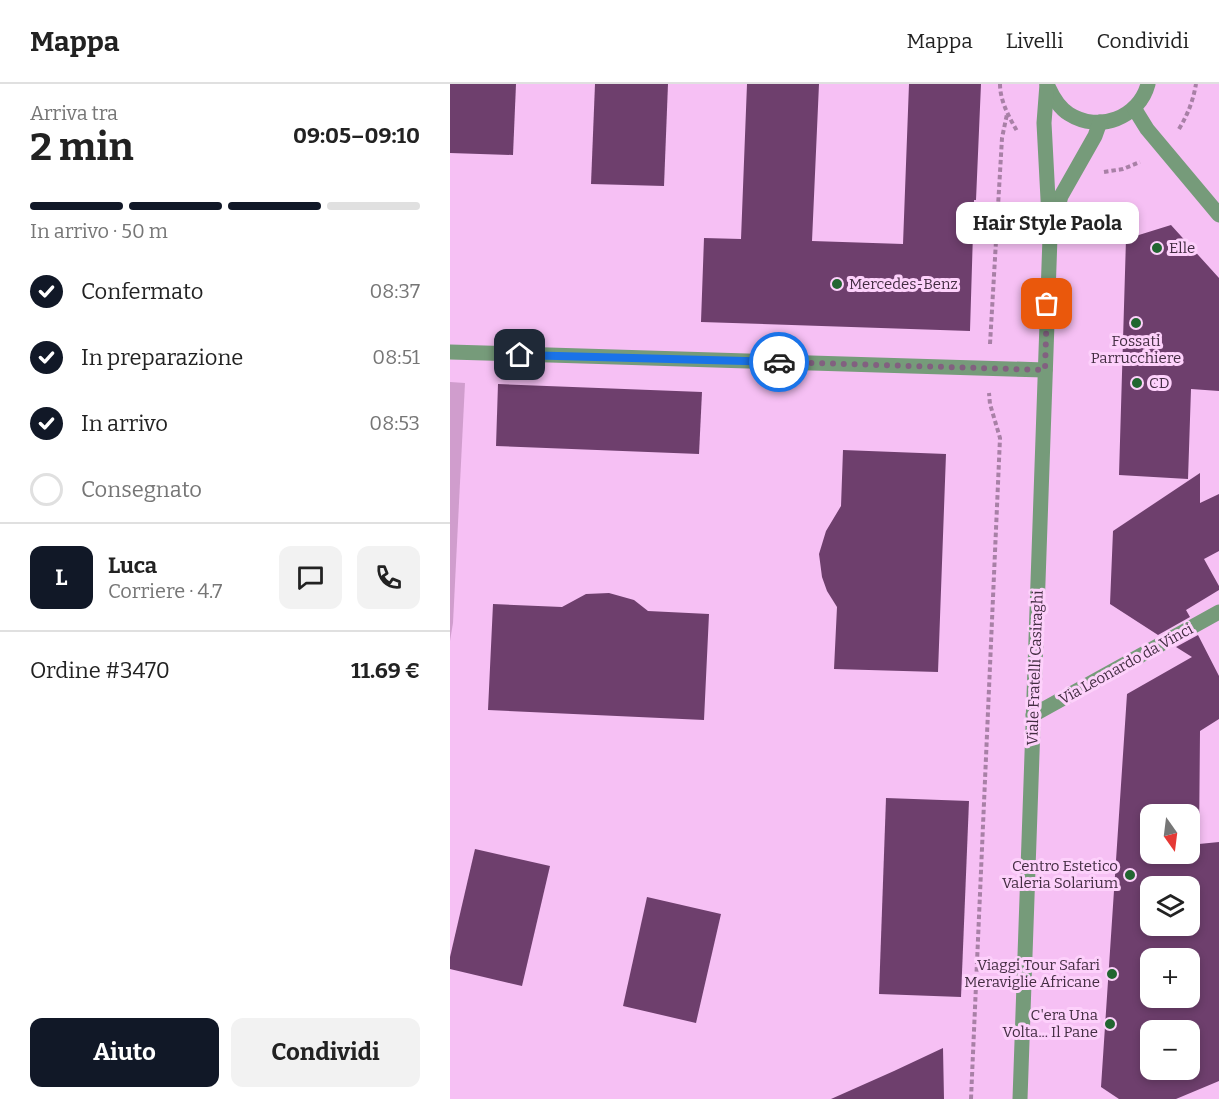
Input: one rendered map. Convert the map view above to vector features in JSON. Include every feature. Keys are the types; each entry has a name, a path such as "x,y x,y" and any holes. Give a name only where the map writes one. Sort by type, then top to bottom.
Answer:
{"street":[{"name":"Viale Fratelli Casiraghi","path":"1047,84 1058,104 1067,113 1088,122 1101,122 1061,196 1050,237"},
{"name":"Viale Fratelli Casiraghi","path":"1020,1099 1050,237 1044,123 1047,84"},
{"path":"1101,122 1113,121 1134,108 1146,92 1148,84"},
{"path":"1134,108 1147,129 1219,215"},
{"path":"450,352 1045,370"},
{"name":"Via Leonardo da Vinci","path":"1033,715 1219,612"}],"path":[{"path":"1000,84 1007,114 1023,138"},
{"path":"971,1099 1000,438 990,404 988,368 1002,138 1007,114"}],"shaded area":[{"path":"450,382 465,383 453,623 450,641"}],"building":[{"path":"450,84 516,84 513,155 450,153"},
{"path":"595,84 668,84 664,186 591,184"},
{"path":"747,84 819,84 812,241 903,244 909,84 981,84 976,200 974,200 970,331 701,322 704,238 741,239"},
{"path":"1171,225 1219,278 1219,391 1191,389 1188,479 1119,475 1126,239"},
{"path":"498,384 702,392 699,454 496,446"},
{"path":"843,450 946,454 938,672 834,669 837,607 822,577 819,554 826,531 841,506"},
{"path":"1200,473 1200,503 1219,494 1219,551 1204,559 1219,590 1186,610 1190,617 1158,635 1110,604 1113,531"},
{"path":"609,593 634,600 648,611 709,614 704,720 488,710 493,604 562,607 586,594"},
{"path":"1198,635 1219,676 1219,719 1200,731 1199,804 1140,804 1140,864 1200,864 1200,844 1219,842 1219,1081 1176,1099 1119,1099 1101,1087 1127,694 1192,657 1176,647"},
{"path":"886,798 969,801 961,997 879,994"},
{"path":"475,849 550,866 522,986 450,969 450,957"},
{"path":"647,897 721,914 696,1023 623,1006"},
{"path":"943,1048 944,1099 831,1099 894,1071"}],"way so far":[{"path":"779,362 1045,370 1047,304"}],"place":[{"name":"Elle","path":"1157,248"},
{"name":"Mercedes-Benz","path":"837,284"},
{"name":"Hair Style Paola","path":"1047,304"},
{"name":"Fossati Parrucchiere","path":"1136,323"},
{"name":"CD","path":"1137,383"},
{"name":"Centro Estetico Valeria Solarium","path":"1130,875"},
{"name":"Viaggi Tour Safari Meraviglie Africane","path":"1112,974"},
{"name":"C'era Una Volta... Il Pane","path":"1110,1024"}],"route":[{"path":"520,355 779,362"}]}
